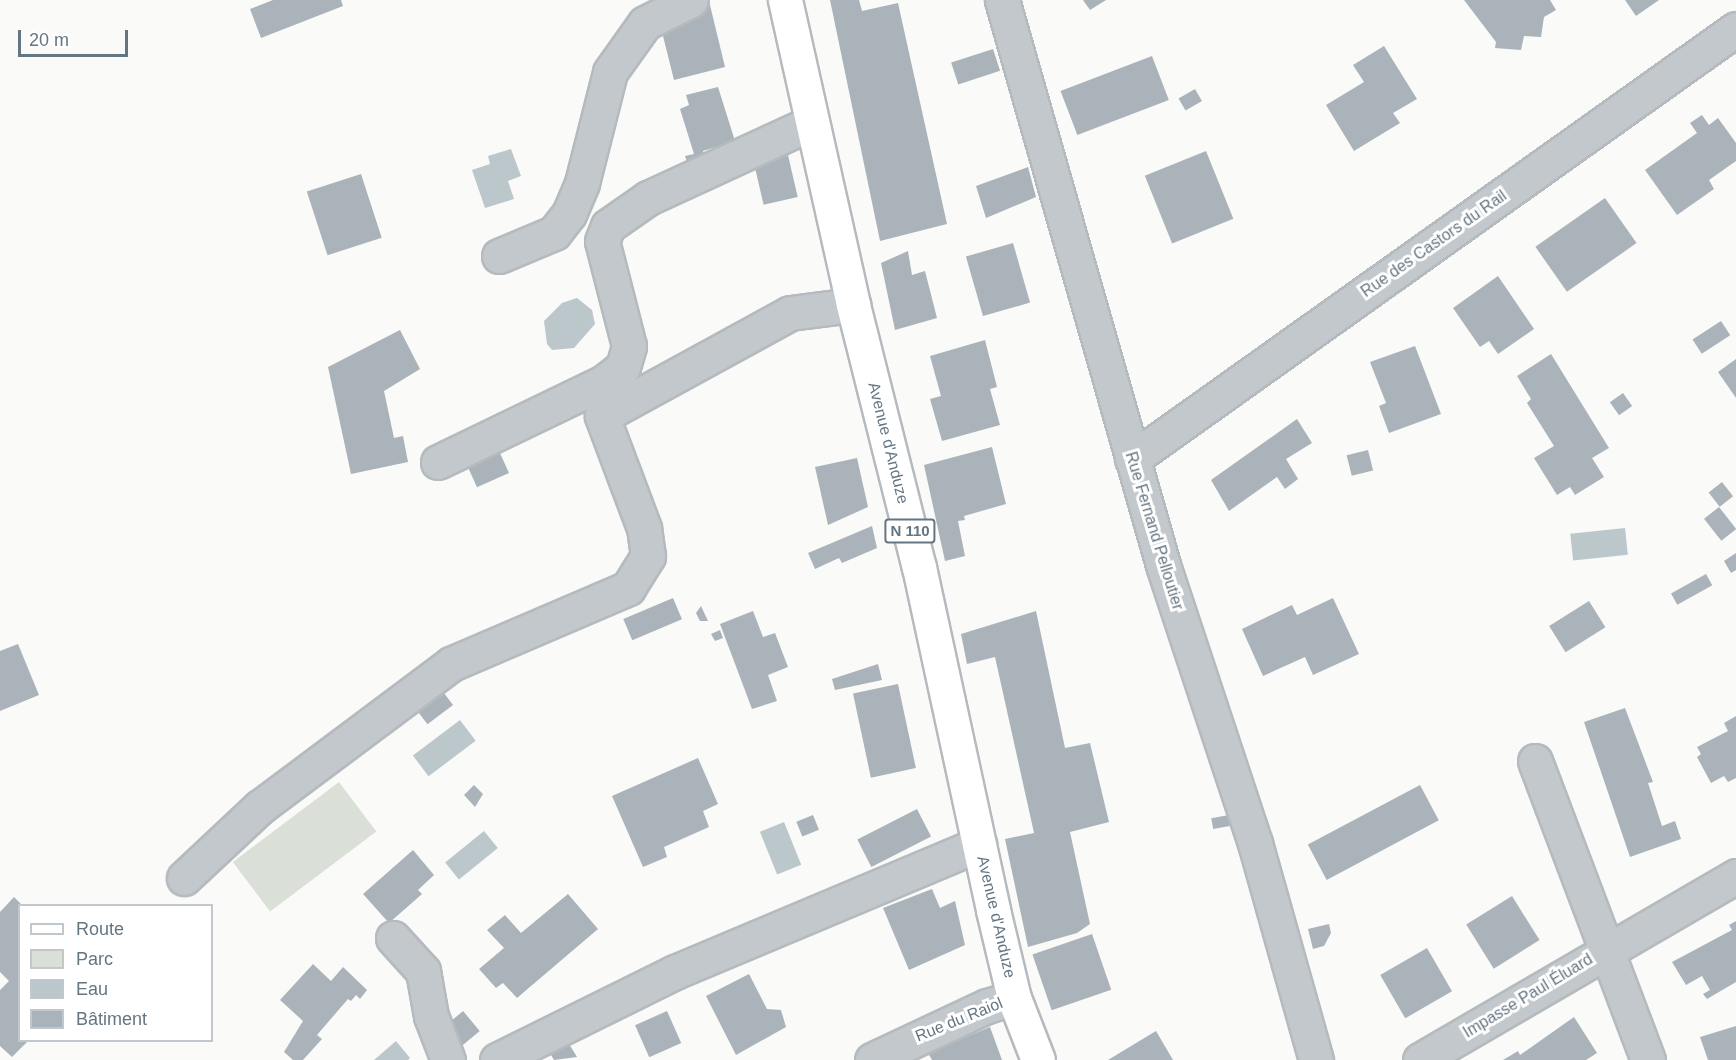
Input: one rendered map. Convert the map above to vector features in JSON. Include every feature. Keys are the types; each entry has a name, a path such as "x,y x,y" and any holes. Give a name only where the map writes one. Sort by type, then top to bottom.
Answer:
{"main road":[{"name":"Avenue d'Anduze","path":"785,0 853,305 919,567 1014,998 1038,1060"}],"street":[{"path":"499,256 554,233 569,214 582,183 610,72 645,23 691,0"},
{"name":"Rue Fernand Pelloutier","path":"1002,0 1163,566 1256,843 1316,1060"},
{"name":"Rue des Castors du Rail","path":"1132,459 1736,30"},
{"path":"438,462 604,382 623,367 628,346 602,241 608,226 648,198 811,123"},
{"path":"184,878 260,807 451,664 628,588 648,556 647,547 644,528 602,416 790,313 853,305"},
{"name":"Impasse Paul Éluard","path":"1535,761 1648,1060"},
{"path":"497,1060 675,972 979,844"},
{"name":"Impasse Paul Éluard","path":"1420,1060 1736,876"},
{"path":"393,938 423,971 431,1016 448,1060"},
{"name":"Rue du Raiol","path":"872,1060 987,1006 1014,998"}],"green space":[{"path":"339,782 376,832 270,912 233,862"}],"water":[{"path":"511,149 521,176 508,181 514,199 485,208 472,170 490,164 488,156"},
{"path":"577,298 592,310 595,324 574,348 552,350 547,344 544,321 562,303"},
{"path":"1625,528 1628,555 1573,561 1570,534"},
{"path":"460,720 476,741 429,776 413,756"},
{"path":"784,822 801,865 777,874 760,832"},
{"path":"484,831 498,848 459,880 445,862"},
{"path":"396,1041 410,1058 408,1060 374,1060"}],"building":[{"path":"273,0 341,0 343,6 261,38 250,9"},
{"path":"830,0 859,0 862,11 898,3 947,224 880,241"},
{"path":"1083,0 1106,0 1090,10"},
{"path":"1464,0 1550,0 1556,10 1544,17 1541,37 1524,36 1521,50 1495,48 1496,42"},
{"path":"1625,0 1659,0 1636,16"},
{"path":"709,1 725,67 674,80 660,24"},
{"path":"1384,46 1417,99 1393,113 1400,123 1354,151 1326,105 1364,82 1353,65"},
{"path":"993,49 1000,71 958,84 951,63"},
{"path":"1152,56 1169,100 1077,135 1061,91"},
{"path":"718,87 735,141 703,151 705,159 688,165 685,156 694,154 680,109 689,105 686,95"},
{"path":"1195,89 1202,101 1186,111 1179,98"},
{"path":"1702,115 1709,125 1718,118 1736,143 1736,161 1709,180 1714,189 1677,215 1645,170 1697,133 1690,123"},
{"path":"1206,151 1233,219 1172,243 1145,176"},
{"path":"788,155 798,197 764,205 754,163"},
{"path":"1028,167 1036,197 986,218 976,186"},
{"path":"361,174 382,238 327,255 307,192"},
{"path":"1605,198 1637,243 1567,292 1535,247"},
{"path":"1013,243 1030,303 983,316 966,257"},
{"path":"908,251 912,275 925,271 937,318 895,330 881,263"},
{"path":"1498,276 1534,329 1498,354 1489,341 1480,347 1453,308"},
{"path":"1721,321 1730,335 1702,354 1692,340"},
{"path":"400,330 420,369 384,391 394,438 403,436 408,462 351,474 328,367"},
{"path":"985,340 997,387 990,389 1000,425 942,441 930,399 941,396 930,356"},
{"path":"1415,346 1441,414 1389,433 1379,406 1386,403 1370,362"},
{"path":"1551,354 1609,448 1592,458 1604,477 1575,495 1570,487 1557,495 1534,458 1554,446 1527,403 1531,399 1517,376"},
{"path":"1736,359 1736,398 1718,372"},
{"path":"1623,393 1632,406 1619,415 1610,402"},
{"path":"1297,419 1312,443 1286,459 1298,479 1285,489 1277,477 1229,511 1211,480"},
{"path":"992,447 1006,504 964,516 965,520 958,521 965,556 945,561 924,465"},
{"path":"1368,450 1373,470 1352,476 1347,455"},
{"path":"500,453 509,473 477,487 468,467"},
{"path":"857,458 868,507 828,525 815,467"},
{"path":"1722,482 1733,496 1720,507 1709,492"},
{"path":"1719,507 1736,529 1721,541 1704,519"},
{"path":"872,526 877,548 842,563 839,558 815,569 808,553"},
{"path":"1736,553 1736,570 1731,573 1724,561"},
{"path":"1706,574 1712,585 1677,605 1671,593"},
{"path":"673,598 682,619 632,640 623,619"},
{"path":"1333,598 1359,654 1313,675 1305,657 1263,676 1242,629 1292,605 1297,615"},
{"path":"1589,601 1605,627 1566,652 1549,626"},
{"path":"701,606 708,621 700,621 696,613"},
{"path":"753,611 763,637 775,633 788,667 768,675 777,701 752,709 720,624"},
{"path":"1036,611 1065,748 1090,743 1109,822 1070,832 1090,924 1077,933 1028,947 1005,839 1034,833 995,657 967,664 961,634"},
{"path":"720,630 723,638 715,641 711,634"},
{"path":"18,644 39,695 0,711 0,651"},
{"path":"878,664 882,680 835,690 832,679"},
{"path":"898,684 916,768 871,778 853,694"},
{"path":"444,693 453,705 427,724 418,712"},
{"path":"1625,708 1653,782 1648,783 1662,826 1675,821 1681,839 1630,857 1584,722"},
{"path":"1736,716 1736,778 1728,782 1724,776 1711,783 1697,757 1701,754 1697,747 1728,731 1724,723"},
{"path":"698,758 718,804 703,811 709,827 664,847 667,857 643,867 612,796"},
{"path":"474,785 483,794 475,807 464,795"},
{"path":"1420,785 1439,820 1327,880 1308,845"},
{"path":"917,809 931,837 871,867 857,839"},
{"path":"813,815 819,830 802,837 796,822"},
{"path":"1229,815 1231,826 1213,829 1211,818"},
{"path":"413,850 434,875 418,890 422,894 389,923 363,894"},
{"path":"932,889 940,908 955,901 965,945 909,970 883,908"},
{"path":"568,894 598,929 517,998 503,983 496,988 479,969 504,948 487,930 505,915 521,933"},
{"path":"1512,896 1540,940 1494,969 1466,925"},
{"path":"14,897 21,904 18,904 18,1042 27,1042 12,1057 0,1046 0,990 9,981 0,972 0,912"},
{"path":"1736,921 1736,982 1707,999 1703,994 1710,990 1702,976 1686,985 1672,962 1732,930 1729,925"},
{"path":"1329,924 1331,933 1324,946 1313,949 1308,929"},
{"path":"1092,934 1111,990 1052,1010 1032,955"},
{"path":"1427,948 1452,991 1405,1018 1380,975"},
{"path":"313,964 331,981 343,967 367,990 360,999 356,995 351,1001 348,999 317,1035 322,1039 303,1060 293,1060 284,1052 303,1021 280,1000"},
{"path":"749,974 767,1009 781,1010 786,1027 736,1055 706,996"},
{"path":"463,1011 480,1031 457,1050 441,1030"},
{"path":"667,1011 681,1043 649,1057 635,1025"},
{"path":"1574,1017 1597,1053 1586,1060 1503,1060 1518,1051 1520,1055"},
{"path":"1736,1026 1736,1060 1708,1060 1700,1037"},
{"path":"990,1027 1002,1060 932,1060 928,1053"},
{"path":"1156,1031 1173,1060 1108,1060 1146,1037"},
{"path":"569,1044 577,1057 554,1060 551,1055"}]}
